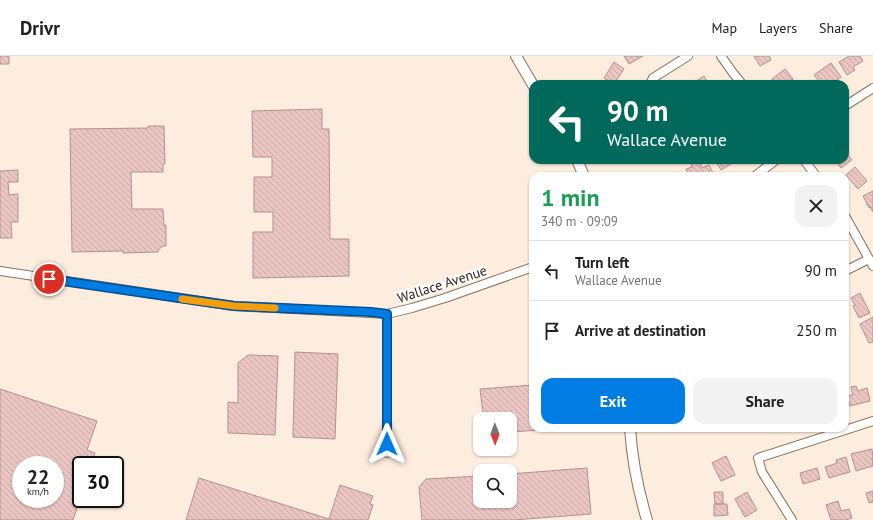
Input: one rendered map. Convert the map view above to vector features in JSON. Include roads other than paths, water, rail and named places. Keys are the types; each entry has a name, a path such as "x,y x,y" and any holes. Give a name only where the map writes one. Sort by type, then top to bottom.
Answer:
{"street":[{"path":"516,56 530,80"},
{"path":"652,80 688,56"},
{"path":"721,56 739,80"},
{"path":"849,103 873,88"},
{"path":"760,172 771,164"},
{"path":"849,223 871,263 849,270"},
{"name":"Wallace Avenue","path":"0,271 184,300 234,306 387,314 445,298 529,268"},
{"path":"387,314 387,453"},
{"path":"849,429 873,421"},
{"path":"631,432 640,498 647,520"},
{"path":"792,520 762,472 758,458 839,432"}]}
